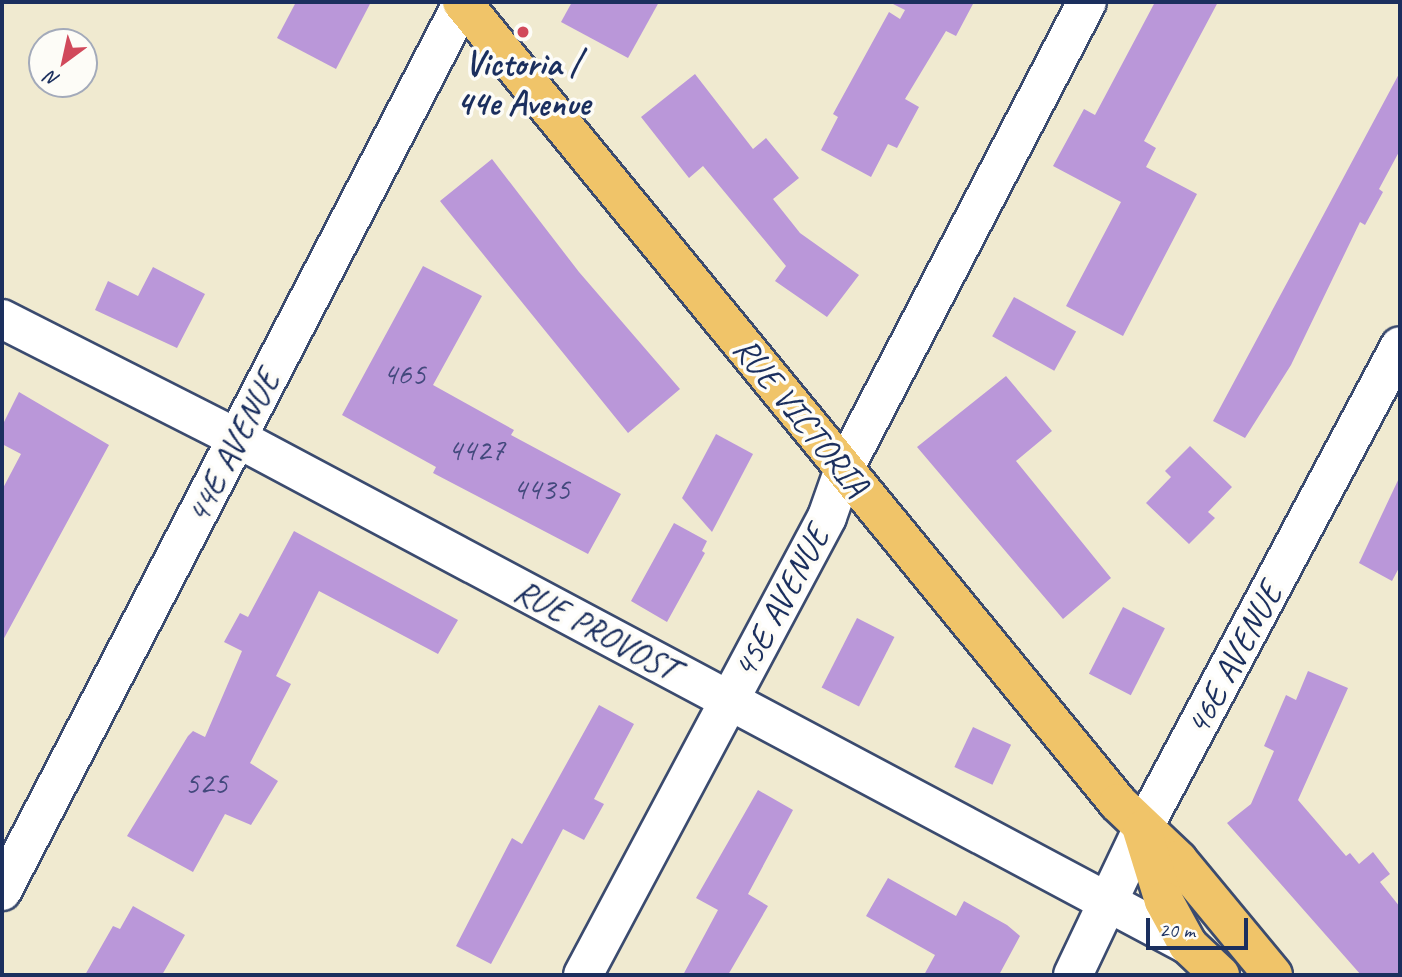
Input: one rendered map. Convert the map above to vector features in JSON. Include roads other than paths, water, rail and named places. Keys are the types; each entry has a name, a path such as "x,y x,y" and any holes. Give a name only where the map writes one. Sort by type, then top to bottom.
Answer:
{"main road":[{"name":"RUE VICTORIA","path":"462,2 1142,830 1178,860 1273,975"},
{"name":"RUE VICTORIA","path":"1142,830 1155,880 1188,946 1220,975"}],"street":[{"name":"44E AVENUE","path":"2,891 462,2"},
{"name":"45E AVENUE","path":"583,975 827,517 844,469 1087,2"},
{"name":"RUE PROVOST","path":"2,319 237,438 1188,946"},
{"name":"46E AVENUE","path":"1073,975 1110,904 1142,830 1400,346"}],"place":[{"name":"Victoria / 44e Avenue","path":"523,32"}]}
